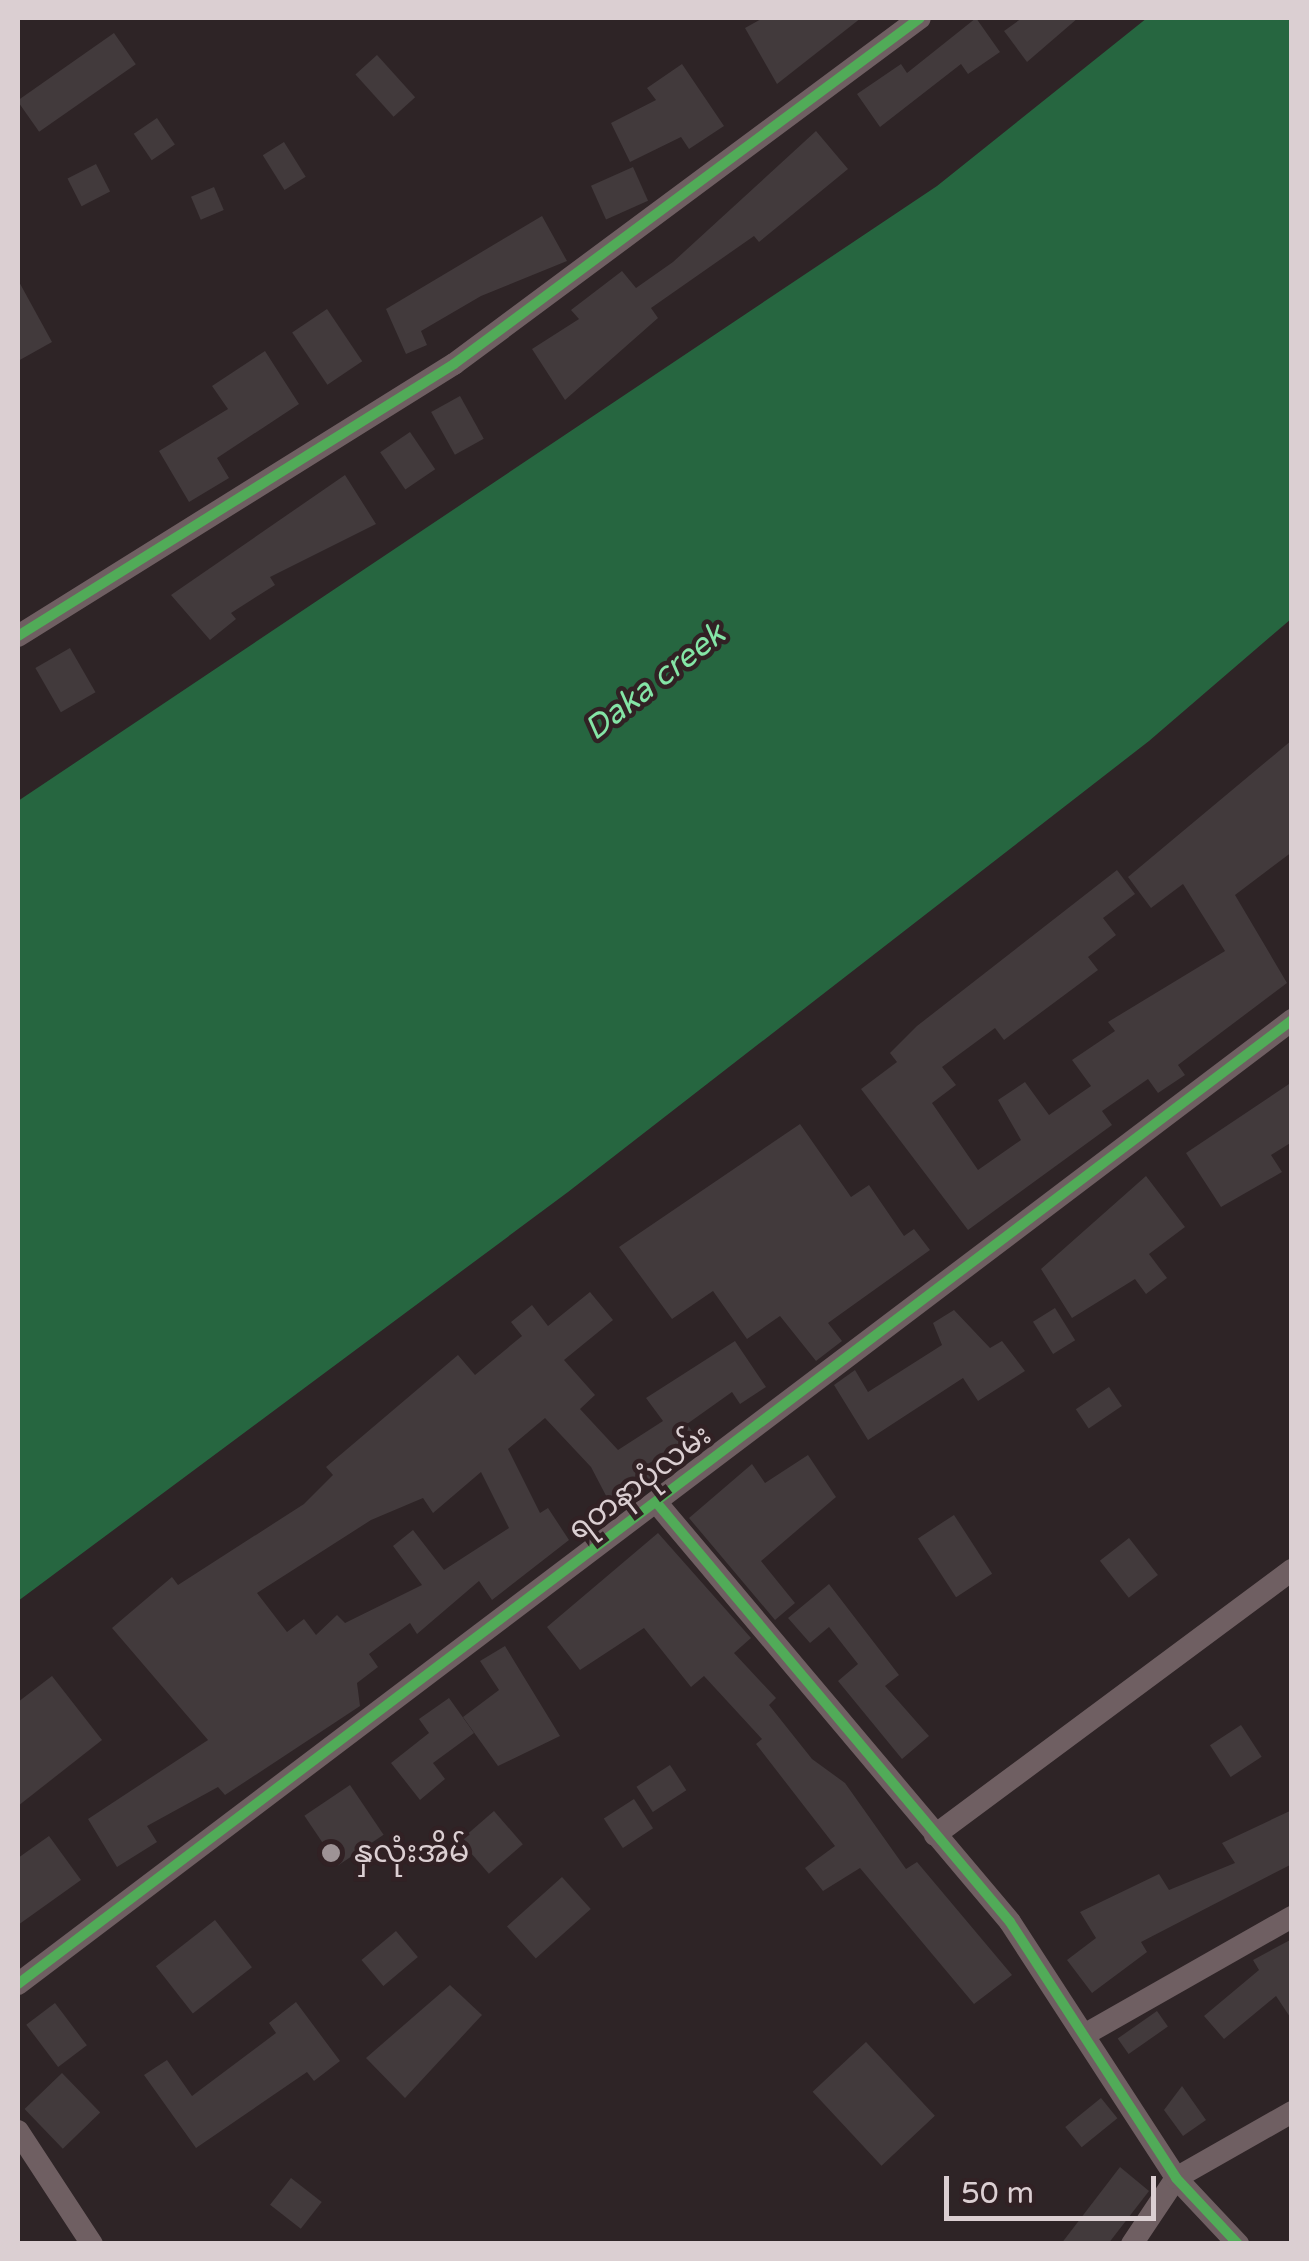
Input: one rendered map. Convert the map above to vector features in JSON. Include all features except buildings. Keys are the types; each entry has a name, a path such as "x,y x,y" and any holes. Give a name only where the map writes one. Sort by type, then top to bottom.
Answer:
{"street":[{"path":"18,636 454,364 920,18"},
{"name":"ရတနာပုံလမ်း","path":"18,1984 1292,1020"},
{"path":"656,1502 1010,1922 1176,2178 1238,2244"},
{"path":"935,1835 1292,1570"},
{"path":"1084,2035 1292,1917"},
{"path":"1132,2244 1176,2178 1292,2112"},
{"path":"18,2131 92,2244"}],"water":[{"name":"Daka creek","path":"1147,18 1291,18 1291,619 1149,741 568,1192 18,1601 18,801 937,186"}],"cycle path":[{"path":"18,636 454,364 920,18"},
{"path":"18,1984 1292,1020"},
{"path":"656,1502 1010,1922 1176,2178 1238,2244"}],"place":[{"name":"နှလုံးအိမ်","path":"331,1853"}]}
